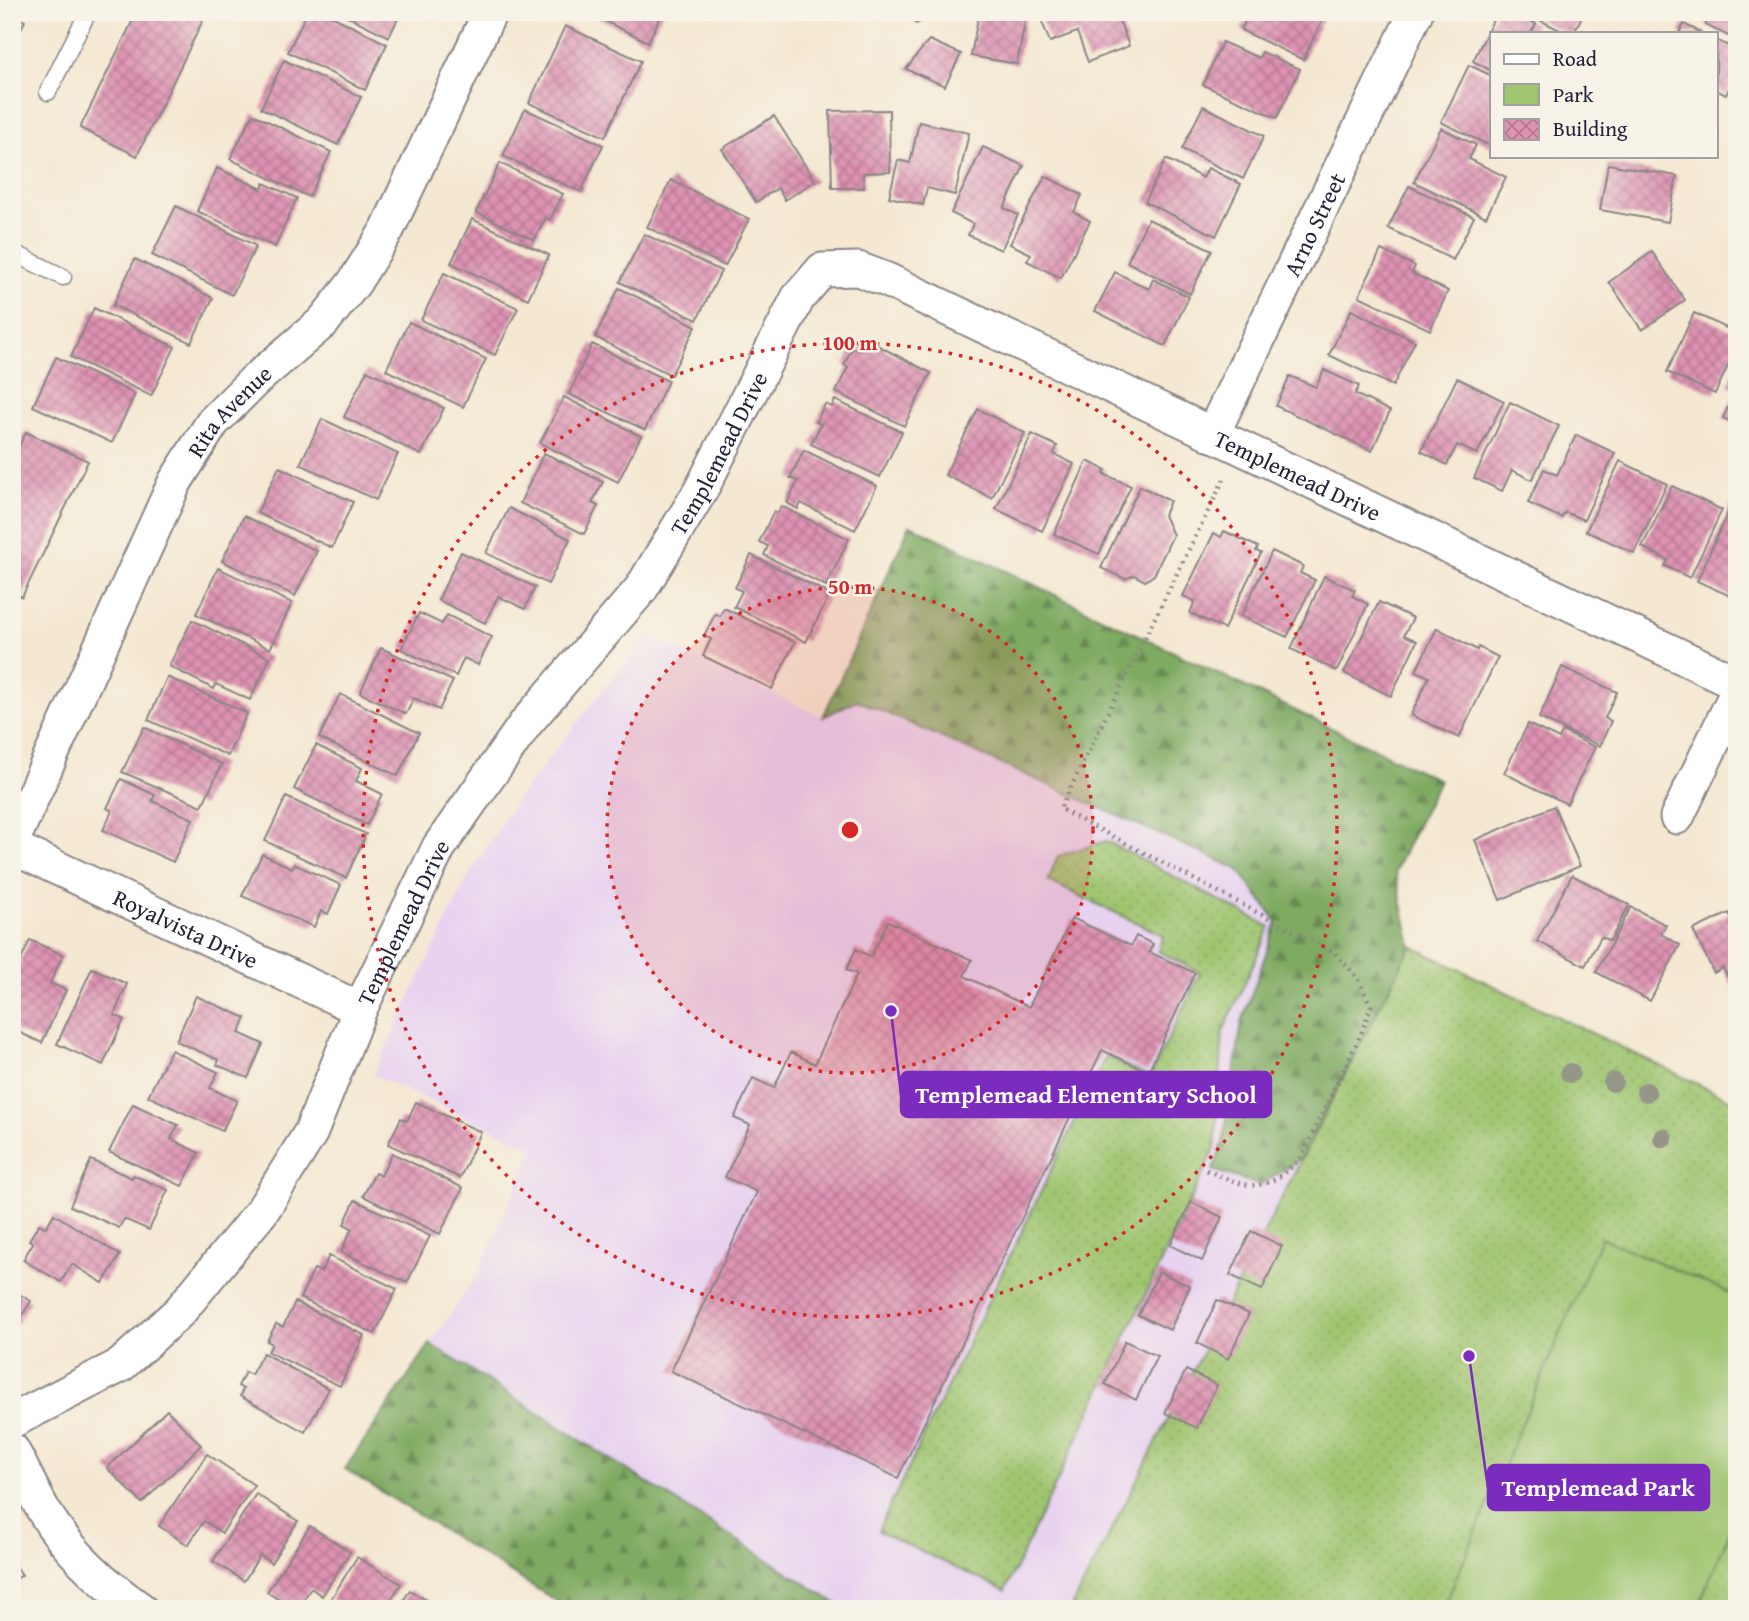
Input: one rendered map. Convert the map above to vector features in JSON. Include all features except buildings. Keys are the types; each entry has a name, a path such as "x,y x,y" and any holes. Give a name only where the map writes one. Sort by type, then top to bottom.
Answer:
{"street":[{"name":"Rita Avenue","path":"12,845 175,482 213,422 254,381 323,322 354,284 387,230 490,12"},
{"name":"Arno Street","path":"1226,442 1416,12"},
{"name":"Templemead Drive","path":"12,1421 121,1364 180,1311 262,1211 311,1132 360,1009 439,847 526,723 641,589 701,490 798,298 822,270 858,268 887,280 1737,683"},
{"path":"1677,817 1737,692"},
{"name":"Royalvista Drive","path":"12,845 360,1009"},
{"path":"12,1450 37,1500 57,1531 94,1573 140,1609"}],"lane":[{"path":"48,92 88,12"},
{"path":"12,252 63,277"}],"path":[{"path":"1206,1170 1244,1186 1260,1185 1286,1173 1300,1159 1361,1034 1371,1006 1358,978 1335,953 1060,809 1226,442"}],"shaded area":[{"path":"910,525 1439,780 1395,871 1411,946 1071,1609 569,1609 345,1469 478,1274 534,1148 373,1075 467,879 514,803 647,635 823,717"}],"green space":[{"path":"910,525 1439,780 1395,871 1411,946 1300,1159 1260,1185 1213,1170 1223,1143 1242,1022 1277,922 1238,869 857,700 823,717"},
{"path":"1106,841 1270,927 1223,1031 1215,1148 1005,1591 878,1531 1106,1056 1150,1077 1200,973 1158,951 1163,935 1048,881 1058,856"},
{"path":"1411,946 1737,1103 1737,1609 1071,1609"},
{"path":"1601,1238 1737,1296 1737,1515 1697,1609 1443,1609"},
{"path":"430,1344 845,1609 569,1609 345,1469"}],"place":[{"name":"Templemead Elementary School","path":"891,1011"},
{"name":"Templemead Park","path":"1469,1356"}]}
